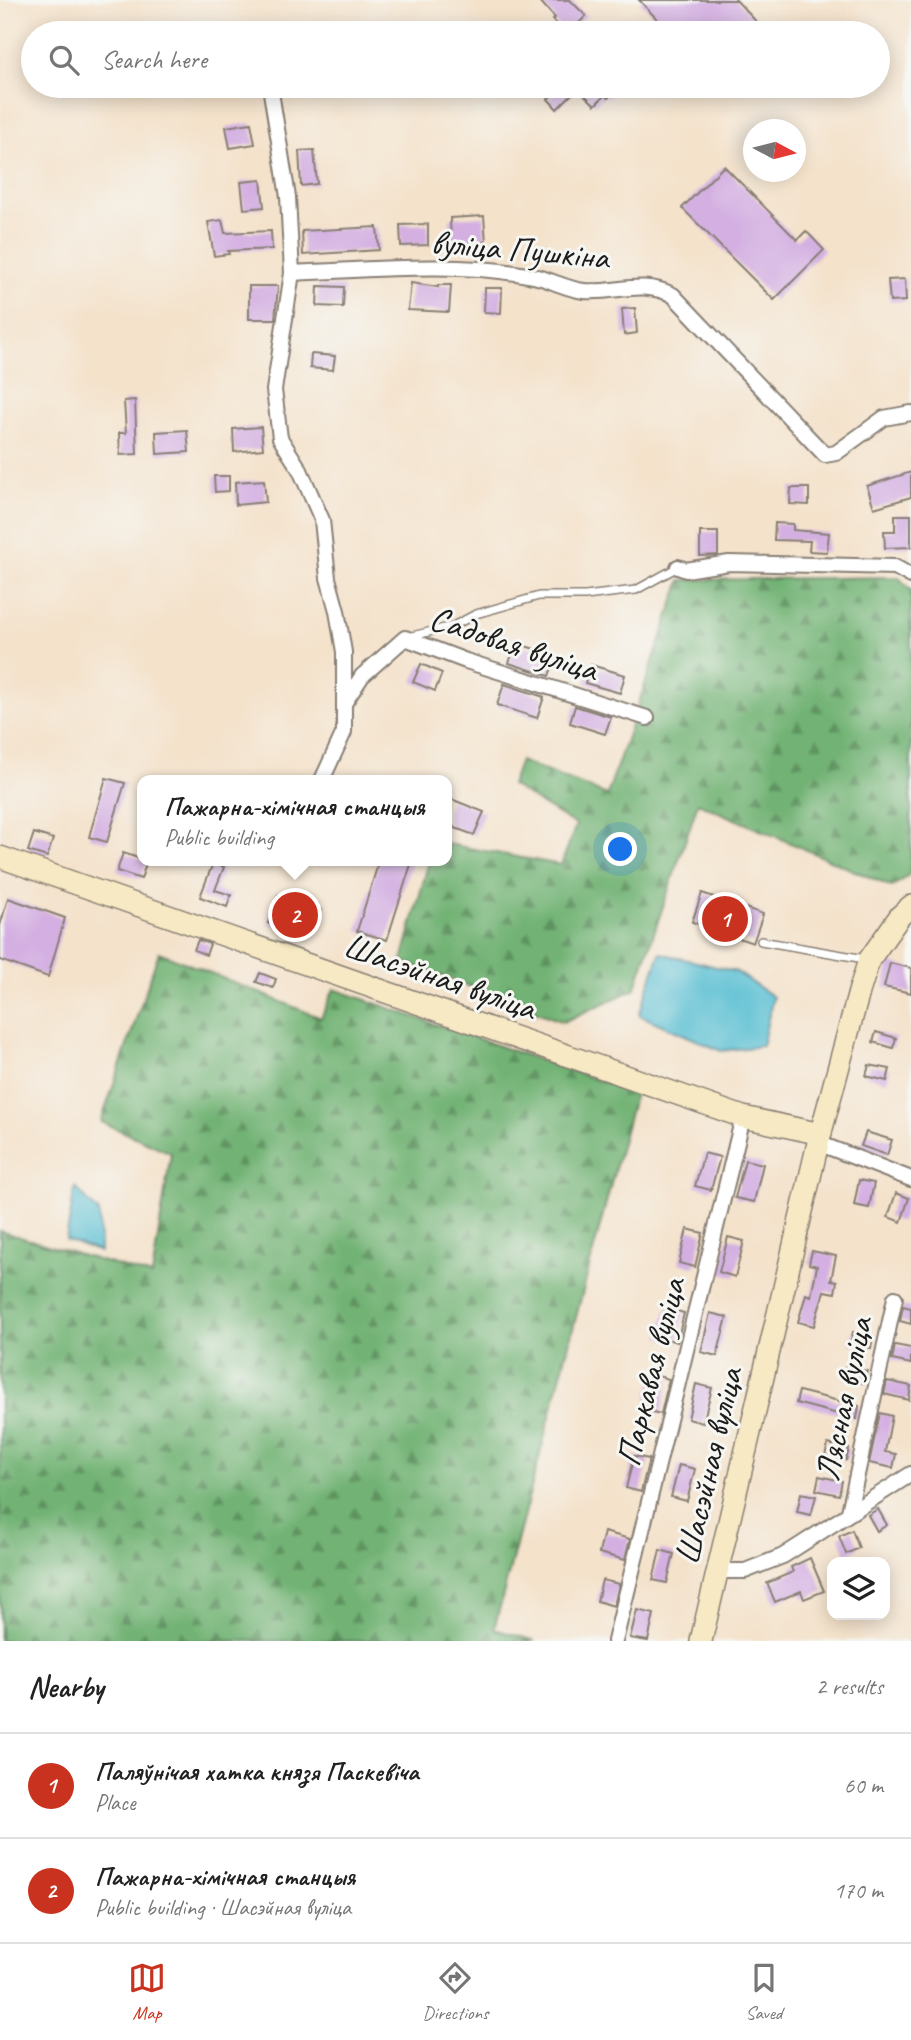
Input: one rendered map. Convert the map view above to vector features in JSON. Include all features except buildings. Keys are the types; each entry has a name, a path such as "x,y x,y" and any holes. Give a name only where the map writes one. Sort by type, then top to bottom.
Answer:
{"main road":[{"name":"Шасэйная вуліца","path":"0,857 743,1116 819,1139"},
{"name":"Шасэйная вуліца","path":"701,1641 819,1139 869,960 900,916 911,906"}],"street":[{"path":"272,98 288,197 292,272 274,390 280,438 300,470 322,520 328,578 344,652 344,732 324,775"},
{"name":"вуліца Пушкіна","path":"292,272 454,268 533,276 583,291 659,288 673,295 825,455 836,453 884,418 911,413"},
{"path":"678,567 686,570 729,563 895,566 911,576"},
{"name":"Садовая вуліца","path":"345,702 362,676 405,638 466,661 647,718"},
{"name":"Паркавая вуліца","path":"615,1641 743,1116"},
{"name":"Шасэйная вуліца","path":"819,1139 911,1179"},
{"name":"Лясная вуліца","path":"849,1513 895,1298"},
{"name":"Лясная вуліца","path":"717,1571 745,1571 783,1556 911,1474"}],"lane":[{"path":"405,638 453,626 476,614 539,596 585,596 636,590 678,567"},
{"path":"761,942 869,960"}],"green space":[{"path":"898,577 911,590 911,873 892,887 698,803 635,989 563,1022 402,961 428,866 452,866 452,845 561,865 576,825 511,785 520,761 607,795 681,580"},
{"path":"159,952 321,1018 334,989 635,1093 494,1629 535,1641 0,1641 0,1231 152,1276 171,1153 101,1122"}],"water":[{"path":"660,953 737,972 773,997 762,1046 721,1051 639,1015"},
{"path":"75,1187 99,1213 100,1252 66,1240"}],"place":[{"name":"Пажарна-хімічная станцыя","path":"295,915"},
{"name":"Паляўнічая хатка князя Паскевіча","path":"725,919"}]}
